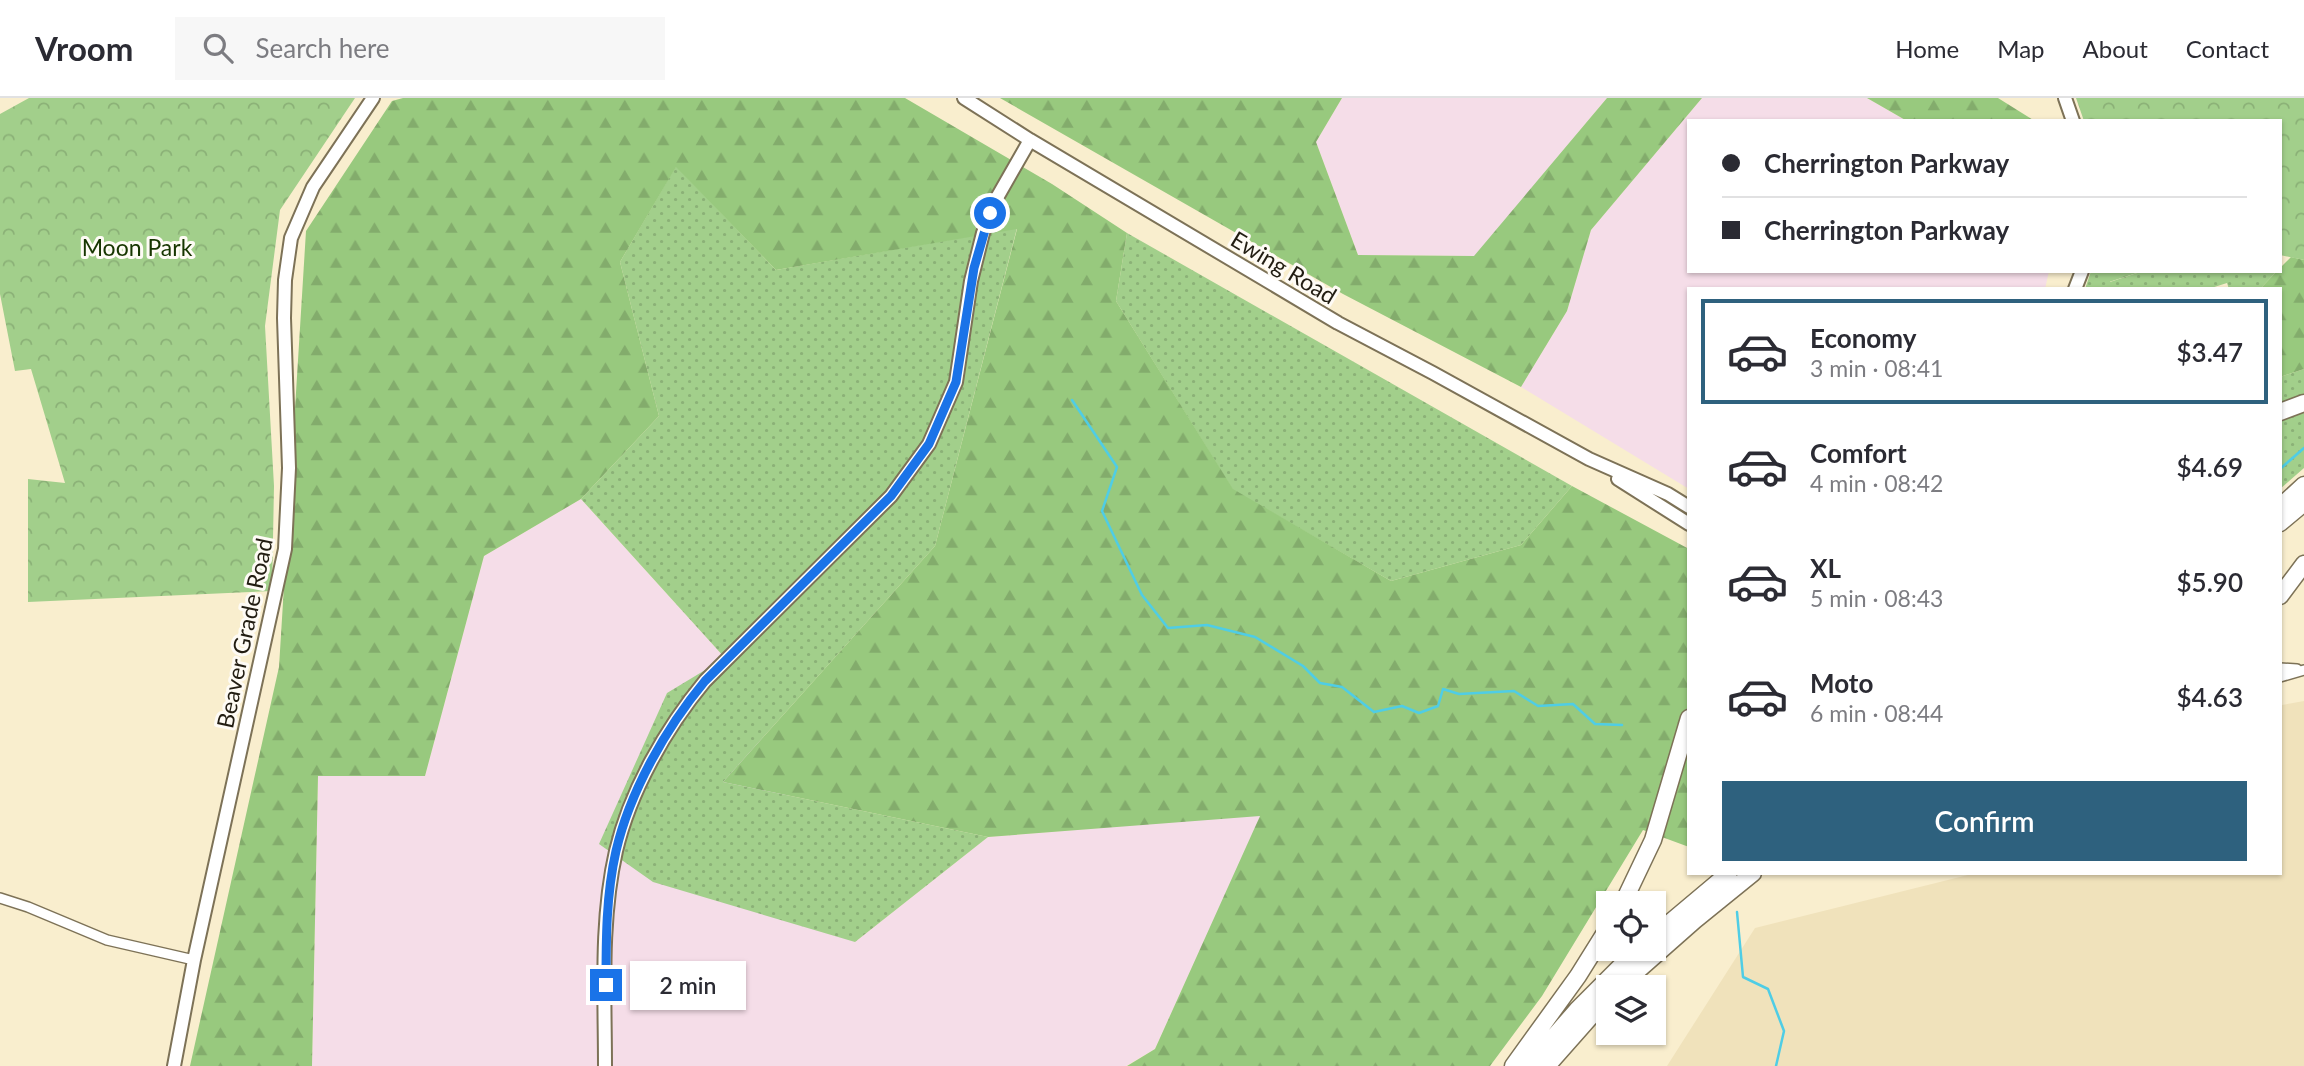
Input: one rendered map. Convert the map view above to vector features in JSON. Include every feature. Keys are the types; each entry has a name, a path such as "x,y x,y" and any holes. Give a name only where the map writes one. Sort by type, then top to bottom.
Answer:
{"highway":[{"path":"2282,411 2304,403"},
{"path":"2282,505 2304,485"},
{"path":"2282,521 2304,503"},
{"path":"2282,593 2304,564"},
{"path":"1629,891 1653,840 1687,725"},
{"path":"1666,926 1727,875"},
{"path":"1633,975 1751,875"},
{"path":"1728,894 1757,875"},
{"path":"1513,1066 1596,947"},
{"path":"1528,1066 1577,1010 1626,961"},
{"path":"1547,1066 1596,1011"}],"street":[{"name":"Beaver Grade Road","path":"174,1066 194,960 285,549 289,468 284,318 285,280 291,238 313,187 373,98"},
{"name":"Ewing Road","path":"964,98 1338,323 1589,459 1687,523"},
{"path":"2064,98 2072,119"},
{"path":"605,1066 607,932 613,868 620,837 651,760 677,716 705,681 891,496 929,444 956,382 974,268 983,233 995,203 1030,140"},
{"name":"Ewing Road","path":"1589,459 1668,494 1687,506"},
{"path":"2282,667 2303,671"},
{"path":"2282,676 2303,671"},
{"path":"0,898 107,940 194,960"}],"shaded area":[{"path":"1342,98 1607,98 1475,256 1358,255 1316,142"},
{"path":"1702,98 1867,98 1904,119 1687,119 1687,273 2049,273 2045,287 1687,287 1687,488 1521,387 1567,311 1591,230"},
{"path":"581,499 725,658 855,942 988,837 1261,815 1155,1049 1126,1066 312,1066 318,776 425,776 484,556"},
{"path":"2304,701 2304,1066 1667,1066 1755,928 1968,875 2282,875 2282,705"}],"green space":[{"name":"Moon Park","path":"29,98 355,98 280,210 265,326 274,486 272,591 28,602 28,479 65,483 31,369 15,371 0,294 0,114"},
{"path":"403,98 905,98 1052,184 1127,233 1116,301 1233,489 1391,581 1521,545 1572,486 1687,548 1687,846 1643,830 1606,891 1596,891 1596,907 1542,996 1490,1066 1127,1066 1155,1049 1260,816 988,837 723,782 935,546 1017,229 776,270 676,167 620,262 659,416 581,499 484,556 425,776 318,776 312,1066 190,1066 279,667 306,231 392,101"},
{"path":"1000,98 1342,98 1316,142 1358,255 1474,256 1607,98 1702,98 1591,230 1567,311 1521,387 1343,294"},
{"path":"1867,98 1998,98 2032,119 1904,119"},
{"path":"2076,98 2304,98 2304,260 2282,255 2282,119 2083,119"},
{"path":"676,166 776,270 1017,228 935,546 723,782 988,837 855,942 653,882 599,844 667,693 725,658 581,499 659,416 620,262"},
{"path":"1127,233 1572,486 1521,545 1391,581 1233,490 1116,301"},
{"path":"2291,257 2304,260 2304,369 2282,376 2282,287 2262,287 2275,273 2282,273 2282,266"},
{"path":"2090,273 2110,273 2110,282 2137,273 2275,273 2262,287 2228,287 2227,283 2214,287 2086,287"},
{"path":"2108,273 2137,273 2109,282"},
{"path":"2304,369 2304,394 2282,403 2282,376"},
{"path":"2304,411 2304,468 2282,487 2282,420"}],"waterway":[{"path":"1072,400 1117,467 1102,511 1142,595 1168,628 1207,625 1255,637 1303,666 1320,683 1342,687 1374,712 1402,706 1419,713 1438,706 1443,689 1459,694 1514,691 1538,706 1573,704 1595,724 1622,725"},
{"path":"2282,467 2304,448"},
{"path":"1737,912 1743,977 1768,989 1784,1031 1776,1066"}],"route":[{"path":"606,985 608,911 616,852 651,760 682,710 705,681 891,496 929,444 956,382 974,268 990,213"}]}
